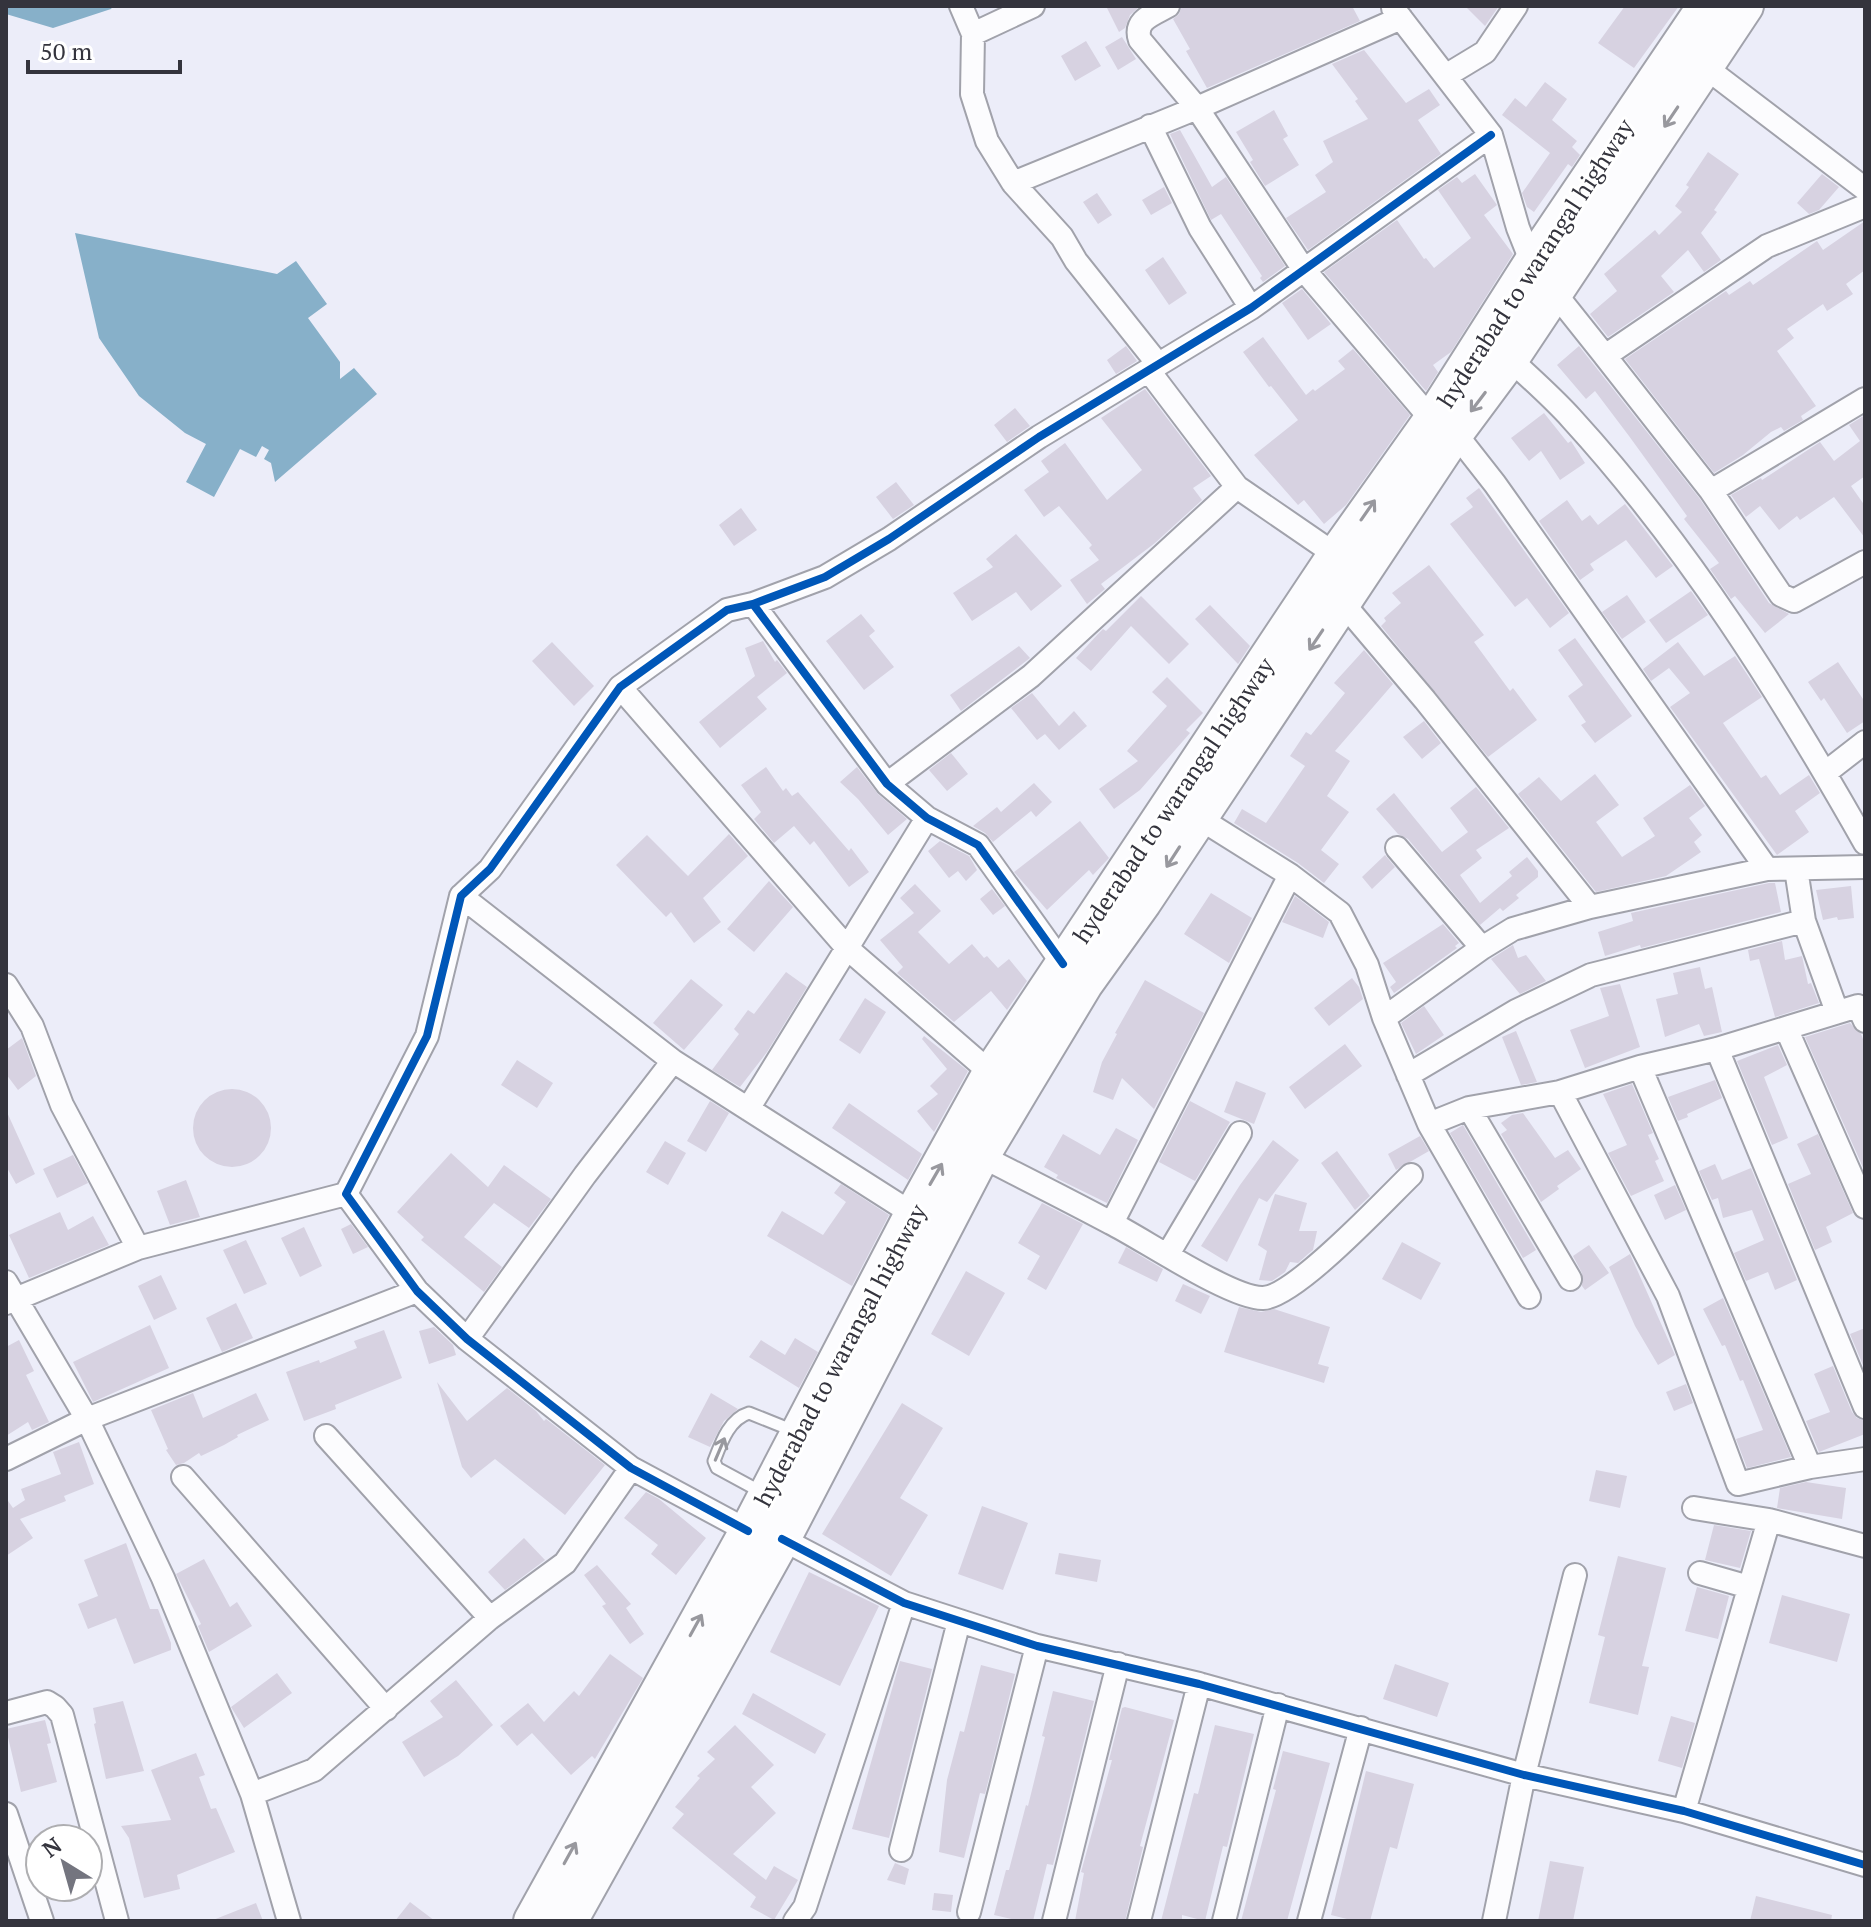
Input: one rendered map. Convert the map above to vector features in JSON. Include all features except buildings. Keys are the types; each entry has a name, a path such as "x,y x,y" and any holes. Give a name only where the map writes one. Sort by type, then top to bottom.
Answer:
{"main road":[{"name":"hyderabad to warangal highway","path":"532,1921 765,1535 767,1495 913,1214 991,1073 1336,555 1443,426 1532,263 1706,6"},
{"path":"569,1921 765,1535 981,1156 1085,983 1143,902 1342,602 1443,426 1510,359 1745,6"}],"street":[{"path":"961,6 973,34 972,94 987,141 1013,183 1062,237 1237,487 1336,555"},
{"path":"973,34 1033,6"},
{"path":"1168,6 1142,21 1138,33 1140,40 1197,108 1304,270 1495,484 1767,869"},
{"path":"1447,75 1485,52 1516,6"},
{"path":"1013,183 1197,108 1396,12 1491,135 1518,228 1532,263"},
{"path":"1705,67 1865,189"},
{"path":"1150,126 1200,228 1251,308"},
{"path":"289,1921 252,1794 163,1578 87,1419 9,1294 138,1248 346,1194 427,1036 461,896 490,869 620,687 727,610 753,604 825,577 889,539 1039,437 1251,308 1491,135"},
{"path":"1605,356 1767,246 1865,206"},
{"path":"1554,292 1711,491 1774,586 1787,599 1794,601 1865,562"},
{"path":"1510,359 1572,419 1646,508 1757,660 1865,843"},
{"path":"1711,491 1865,399"},
{"path":"887,784 1031,676 1237,487"},
{"path":"1342,602 1425,700 1590,907"},
{"path":"753,604 887,784 927,818 978,845 1063,964"},
{"path":"620,687 848,949 991,1073"},
{"path":"1825,773 1865,742"},
{"path":"748,1109 927,818"},
{"path":"1199,818 1290,875 1340,913 1367,965 1384,1018 1429,1124 1529,1297"},
{"path":"1397,848 1482,948"},
{"path":"1384,1018 1513,929 1590,907 1767,869 1865,867"},
{"path":"1429,1124 1469,1108 1560,1092 1640,1067 1856,1011 1804,921 1796,869"},
{"path":"1112,1223 1290,875"},
{"path":"461,896 673,1061 913,1214"},
{"path":"1408,1075 1516,1011 1591,975 1804,921"},
{"path":"6,985 32,1026 62,1105 138,1248"},
{"path":"1786,1028 1865,1207"},
{"path":"1717,1049 1865,1407"},
{"path":"467,1339 585,1175 673,1061"},
{"path":"1640,1067 1810,1467"},
{"path":"1560,1092 1668,1296 1738,1484 1810,1467 1865,1459"},
{"path":"1469,1108 1570,1279"},
{"path":"1168,1254 1240,1133"},
{"path":"981,1156 1112,1223 1233,1292 1264,1298 1292,1285 1411,1175"},
{"path":"346,1194 417,1291 467,1339 631,1468 904,1603 1037,1646 1199,1684 1524,1775 1684,1811 1865,1865"},
{"path":"6,1459 87,1419 417,1291"},
{"path":"326,1436 490,1618"},
{"path":"252,1794 314,1770 490,1618 565,1563 631,1468"},
{"path":"183,1477 386,1709"},
{"path":"1694,1508 1769,1520 1865,1546"},
{"path":"1684,1811 1769,1520"},
{"path":"1700,1573 1749,1587"},
{"path":"1494,1921 1524,1775 1575,1575"},
{"path":"795,1921 805,1907 904,1603"},
{"path":"901,1850 959,1621"},
{"path":"969,1912 1037,1646"},
{"path":"1054,1921 1118,1664"},
{"path":"1139,1921 1199,1684"},
{"path":"6,1713 47,1702 62,1715 117,1921"},
{"path":"1224,1921 1278,1705"},
{"path":"1309,1921 1361,1728"},
{"path":"6,1814 42,1921"}],"lane":[{"path":"767,1495 723,1474 714,1461 719,1449 737,1418 749,1413 800,1433"}],"water":[{"path":"6,6 113,6 53,28 6,14"},
{"path":"75,233 277,274 296,261 327,304 308,318 340,362 340,379 354,368 377,394 275,482 271,463 264,459 269,450 262,446 256,457 240,449 214,497 186,482 206,444 185,433 139,396 99,338"}],"cycle path":[{"path":"753,604 825,577 889,539 1039,437 1251,308 1491,135"},
{"path":"748,1531 631,1468 467,1339 417,1291 346,1194 427,1036 461,896 490,869 620,687 727,610 753,604 887,784 927,818 978,845 1063,964"},
{"path":"782,1539 904,1603 1037,1646 1199,1684 1524,1775 1684,1811 1865,1865"}]}
